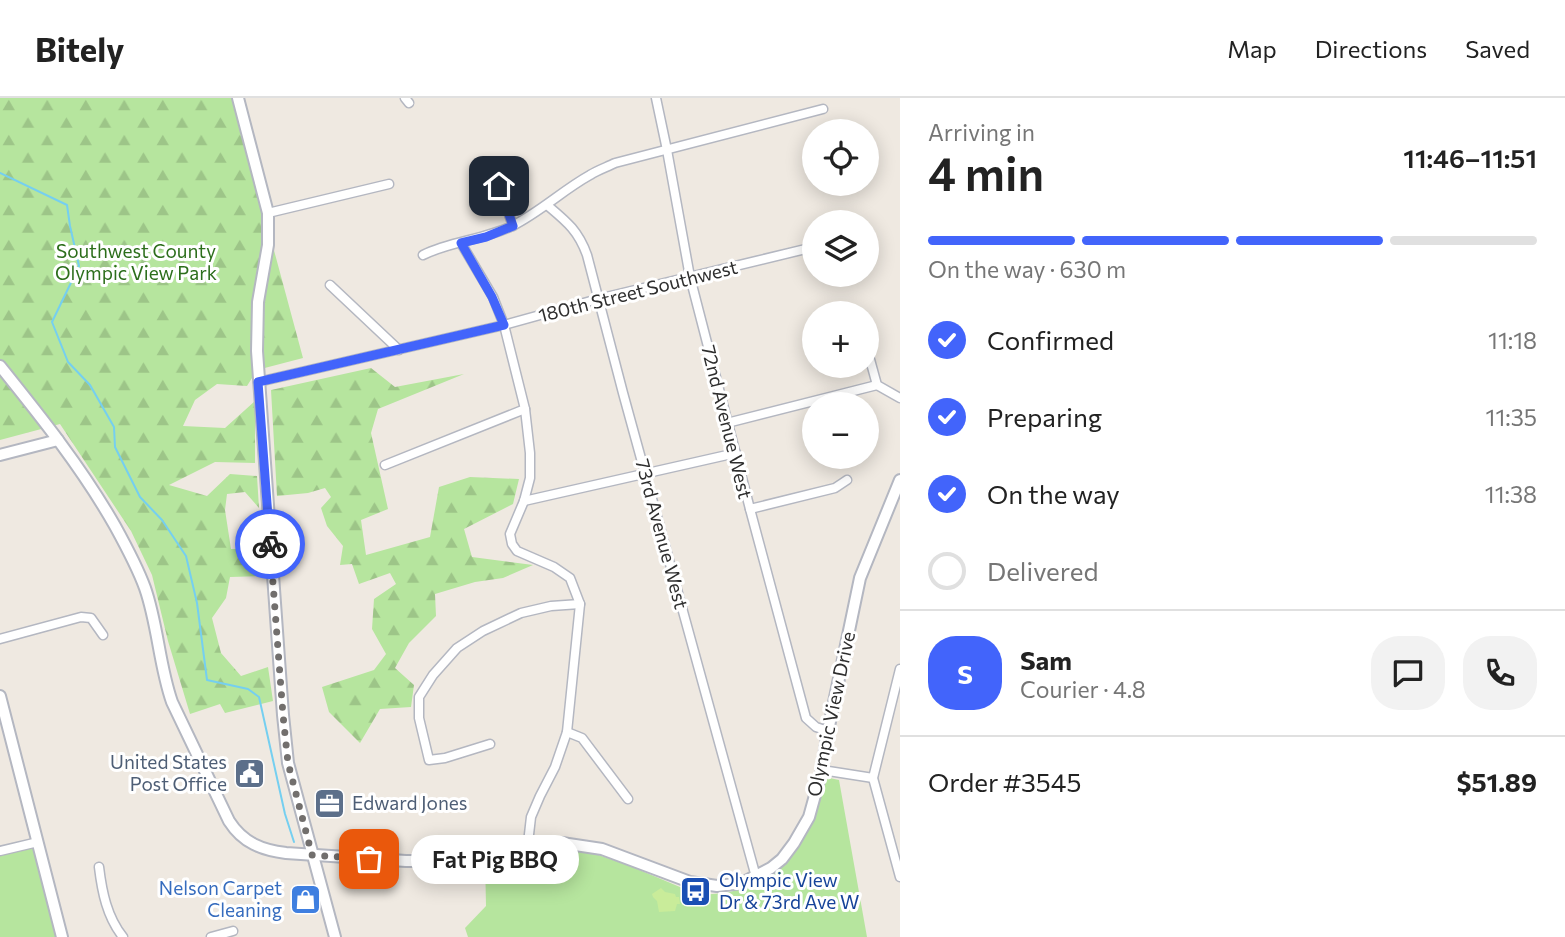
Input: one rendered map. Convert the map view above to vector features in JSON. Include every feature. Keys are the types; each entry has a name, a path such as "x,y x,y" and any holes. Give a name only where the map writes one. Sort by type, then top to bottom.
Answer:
{"main road":[{"path":"238,98 268,213 268,245 258,302 258,382 286,751 335,937"},
{"name":"Olympic View Drive","path":"0,366 88,480 136,565 155,621 172,702 229,821 241,836 256,846 273,852 439,861 528,843 562,842 602,849 690,882 706,885 730,885 756,877 782,859 809,817 822,770 860,578 895,502 899,487"},
{"path":"0,455 58,440"},
{"path":"0,696 62,937"}],"street":[{"name":"72nd Avenue West","path":"656,98 690,277 806,718 816,727 828,731"},
{"path":"423,255 436,249 486,237 513,226 590,175 615,163 823,109"},
{"path":"268,213 389,184"},
{"path":"499,186 513,226"},
{"name":"73rd Avenue West","path":"547,205 573,227 582,240 587,255 756,877"},
{"path":"461,243 492,297 504,325 525,409 530,478 510,534 512,544 517,551 554,568 570,579 580,604 567,732 555,767 531,817 528,843"},
{"name":"180th Street Southwest","path":"258,382 504,325 598,299 802,250"},
{"path":"330,285 399,350"},
{"path":"876,378 877,385"},
{"path":"727,423 877,385 900,398"},
{"path":"385,465 525,409"},
{"path":"524,501 736,453"},
{"path":"750,509 835,488 847,480"},
{"path":"490,744 445,758 429,760 419,718 419,697 433,675 457,648 483,631 520,613 551,606 580,604"},
{"path":"0,639 81,617 91,618 103,635"},
{"path":"900,669 873,778 900,877"},
{"path":"567,732 582,738 628,799"},
{"path":"822,770 873,778"},
{"path":"0,851 38,842"},
{"path":"99,867 101,888 113,925 123,937"},
{"path":"211,937 233,931"}],"green space":[{"name":"Southwest County Olympic View Park","path":"0,98 233,98 303,358 257,370 247,386 217,384 195,400 183,426 225,428 255,401 255,463 215,462 169,485 207,496 230,474 257,476 259,508 245,492 227,494 225,510 231,549 266,549 261,576 230,577 226,598 212,618 221,653 241,676 268,667 273,701 225,713 220,704 190,714 152,575 131,531 60,424 0,440"},
{"path":"371,368 395,387 464,374 378,409 371,433 388,509 361,520 366,555 430,537 439,487 470,477 519,479 513,504 464,529 472,557 533,565 503,578 475,582 435,594 436,616 409,643 395,668 414,685 411,707 380,709 360,743 329,712 322,687 374,670 386,654 372,629 374,599 396,584 390,573 359,584 352,564 340,565 343,546 327,526 321,508 331,497 325,488 308,493 277,496 271,390"},
{"path":"825,777 839,780 867,937 468,937 465,928 486,906 485,858 520,849 571,849 593,853 699,895 726,893 769,879 800,845 810,828"},
{"path":"36,846 58,937 0,937 0,856"},
{"path":"661,888 679,897 680,904 677,904 675,911 659,912 657,901 652,894"}],"waterway":[{"path":"0,173 67,205 79,266 52,322 68,362 90,385 114,427 115,447 140,497 162,520 186,556 197,603 207,680 248,689 259,697 285,814 294,842"}],"way so far":[{"path":"270,544 288,763 312,855 369,859"}],"place":[{"name":"United States Post Office","path":"250,773"},
{"name":"Edward Jones","path":"329,803"},
{"name":"Fat Pig BBQ","path":"369,859"},
{"name":"Olympic View Dr & 73rd Ave W","path":"696,891"},
{"name":"Nelson Carpet Cleaning","path":"305,899"}],"route":[{"path":"270,544 258,382 504,325 492,297 461,243 513,226 499,186"}]}
